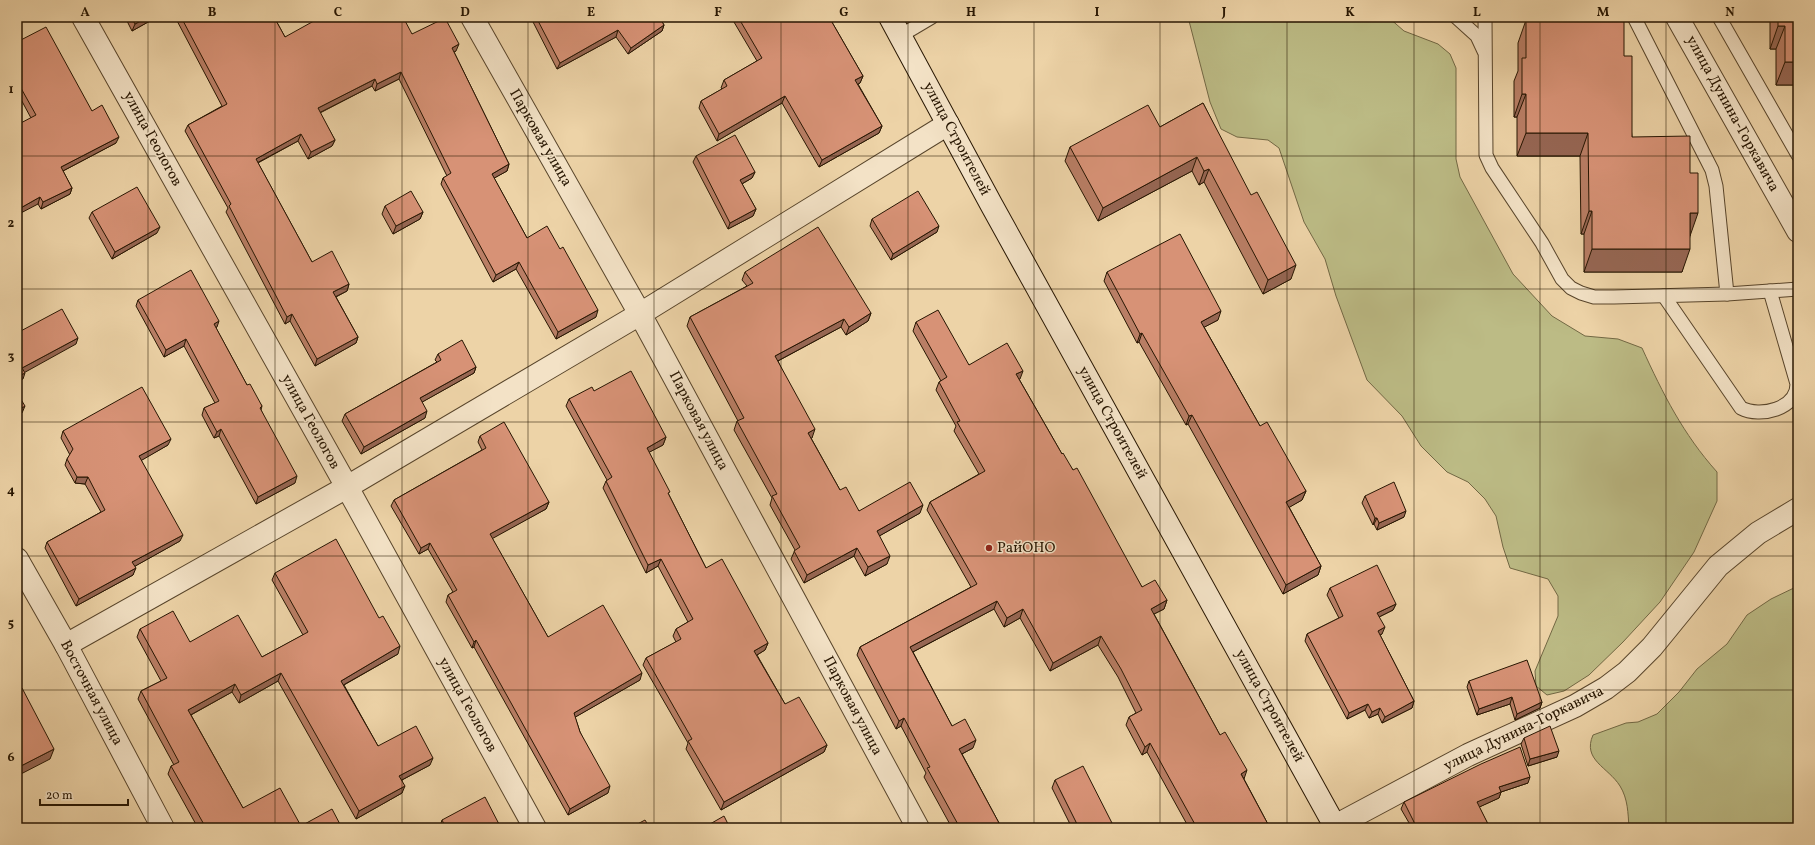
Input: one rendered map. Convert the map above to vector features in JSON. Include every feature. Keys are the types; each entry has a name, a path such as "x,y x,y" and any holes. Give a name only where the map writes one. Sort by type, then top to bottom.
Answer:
{"street":[{"name":"улица Геологов","path":"83,17 347,487 535,828"},
{"name":"Парковая улица","path":"472,17 640,314 918,828"},
{"name":"улица Строителей","path":"890,17 1336,827"},
{"name":"улица Дунина-Горкавича","path":"1677,17 1798,231"},
{"path":"66,645 347,487 640,314 948,124"},
{"name":"улица Дунина-Горкавича","path":"1336,827 1468,756 1575,706 1606,688 1627,672 1652,646 1718,566 1758,533 1798,510"},
{"name":"Восточная улица","path":"17,559 66,645 163,828"}],"lane":[{"path":"900,36 932,17"},
{"path":"1456,17 1477,36 1485,54"},
{"path":"1485,17 1486,155 1492,168 1542,243 1562,279 1571,288 1594,297 1727,294 1798,289"},
{"path":"1634,17 1712,170 1716,186 1727,294"},
{"path":"1719,17 1798,155"},
{"path":"1664,296 1741,408 1750,413 1760,413 1788,403 1794,398 1797,392 1797,384 1770,291"}],"shaded area":[{"path":"1188,17 1388,17 1404,31 1438,44 1450,54 1456,68 1456,159 1460,177 1513,274 1552,316 1585,336 1618,339 1642,348 1684,428 1705,458 1717,472 1717,501 1694,552 1660,602 1623,642 1589,675 1564,691 1547,695 1536,686 1535,671 1558,616 1558,596 1548,579 1510,568 1503,547 1496,516 1485,499 1468,482 1447,472 1421,446 1402,416 1367,380 1336,296 1325,259 1304,222 1279,148 1268,140 1237,137 1221,129 1210,102"},
{"path":"1798,586 1798,828 1629,828 1625,796 1615,779 1598,763 1594,757 1591,751 1593,735 1626,723 1638,722 1657,714 1679,692 1697,669 1727,644 1747,615 1771,599"}],"building":[{"path":"131,17 148,17 135,24"},
{"path":"181,17 274,17 285,37 321,17 403,17 412,34 445,18 459,44 452,48 509,164 492,174 527,238 547,226 560,249 563,247 598,310 558,332 519,262 496,275 443,178 451,173 401,72 377,84 375,79 318,108 335,140 311,152 301,134 256,159 312,262 332,251 349,284 333,292 358,337 317,359 292,314 287,317 229,206 231,204 188,125 227,104"},
{"path":"536,17 659,17 664,25 631,48 618,30 560,63"},
{"path":"738,17 829,17 863,76 855,80 882,126 822,160 785,96 719,134 701,101 727,86 724,80 762,58"},
{"path":"1778,17 1798,17 1798,62 1785,62 1785,26 1778,26"},
{"path":"1526,20 1624,20 1624,56 1632,56 1632,137 1690,136 1690,173 1698,173 1698,213 1690,213 1690,249 1592,249 1592,211 1589,211 1588,133 1526,133 1526,94 1522,94 1522,58 1526,58"},
{"path":"46,27 92,111 102,105 119,137 61,167 72,188 43,202 40,197 17,210 17,125 36,115 17,81 17,42"},
{"path":"1203,103 1251,195 1257,192 1296,265 1268,280 1209,169 1204,171 1197,157 1103,208 1070,147 1148,105 1160,127"},
{"path":"735,135 755,172 740,180 756,209 730,223 696,156"},
{"path":"137,187 160,227 115,252 92,212"},
{"path":"411,191 423,212 396,226 385,206"},
{"path":"918,191 939,226 893,254 872,219"},
{"path":"818,227 871,313 849,327 844,319 775,356 815,429 808,433 840,490 846,487 859,511 910,482 923,505 877,531 890,556 868,567 857,548 807,575 794,551 800,547 772,496 777,494 737,421 744,418 690,317 753,283 745,272"},
{"path":"1180,234 1221,311 1201,322 1260,426 1267,422 1306,491 1286,502 1321,566 1286,585 1192,415 1189,416 1142,333 1140,334 1107,272"},
{"path":"191,270 219,321 214,324 247,385 250,384 262,406 260,408 297,476 258,497 221,429 217,432 204,408 219,401 186,339 166,350 138,300"},
{"path":"62,309 78,338 22,368 25,373 17,377 17,333"},
{"path":"938,310 969,365 1007,343 1023,371 1016,374 1062,454 1063,453 1073,470 1077,468 1142,587 1155,580 1167,600 1151,609 1220,735 1225,732 1247,770 1241,774 1270,828 1197,828 1150,743 1145,747 1129,717 1142,710 1121,669 1101,636 1053,663 1023,609 1007,618 997,601 910,647 952,726 965,719 976,740 959,749 999,823 989,828 960,828 927,768 930,767 904,718 899,721 860,647 977,584 930,502 985,471 957,422 960,421 939,382 947,377 916,322"},
{"path":"462,340 476,367 420,398 427,411 364,447 345,414 441,360 438,354"},
{"path":"631,371 666,437 647,448 670,492 668,493 706,568 722,559 768,643 754,651 785,704 799,697 827,745 724,802 688,741 692,739 646,658 681,639 676,629 693,619 661,559 648,565 606,481 612,477 569,399 592,387 594,391"},
{"path":"142,387 171,439 139,456 183,535 132,562 136,568 79,599 47,542 105,510 88,477 77,477 67,459 73,449 63,431"},
{"path":"17,393 25,406 17,411"},
{"path":"504,422 549,502 490,534 548,637 603,605 642,673 574,713 580,732 610,786 570,809 476,640 474,642 448,595 457,590 430,543 421,548 394,500 486,448 480,436"},
{"path":"1394,482 1406,511 1379,523 1377,518 1375,518 1365,496"},
{"path":"336,539 379,618 383,616 400,646 341,681 378,746 416,726 433,758 399,776 405,786 359,811 281,673 241,695 235,684 188,710 243,808 280,788 301,826 332,809 342,828 206,828 171,766 179,762 141,691 167,678 140,629 173,611 190,642 238,615 262,657 308,632 275,573"},
{"path":"1377,565 1396,604 1377,613 1385,627 1378,631 1414,701 1385,717 1380,708 1372,712 1368,704 1349,713 1307,634 1343,616 1330,588"},
{"path":"1527,660 1542,702 1517,714 1512,697 1479,709 1469,681"},
{"path":"17,669 21,676 17,679"},
{"path":"22,688 54,749 17,768 17,691"},
{"path":"1550,726 1559,751 1530,759 1524,738"},
{"path":"1520,747 1530,777 1499,787 1501,792 1477,802 1490,828 1417,828 1404,802 1481,764"},
{"path":"1083,766 1113,825 1116,824 1118,828 1079,828 1055,780"},
{"path":"485,797 501,828 446,828 442,820"},
{"path":"724,816 730,828 703,828"},
{"path":"645,820 650,828 630,828"}],"place":[{"name":"РайОНО","path":"989,548"}]}
